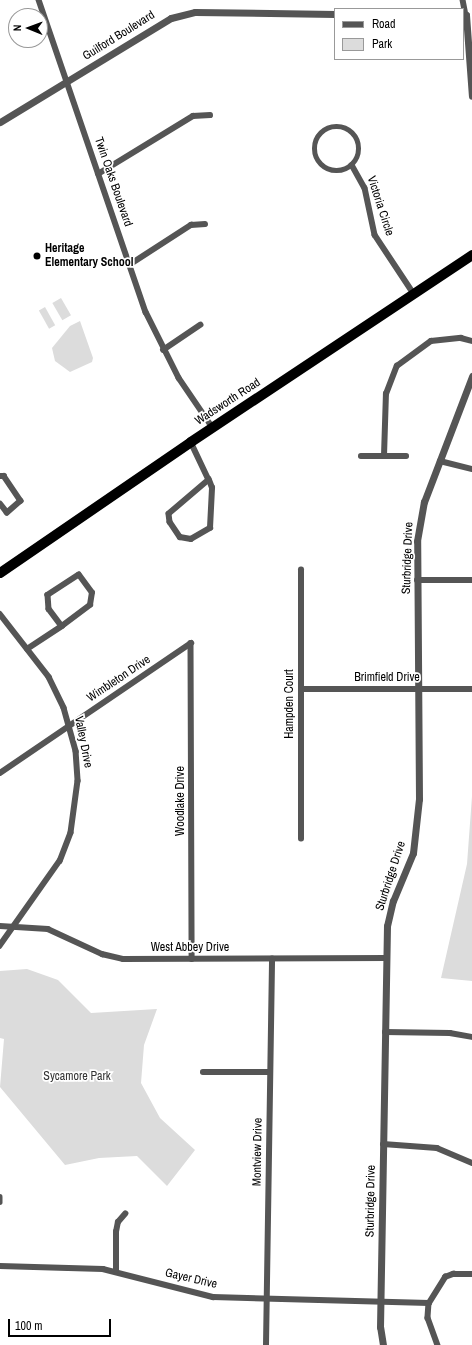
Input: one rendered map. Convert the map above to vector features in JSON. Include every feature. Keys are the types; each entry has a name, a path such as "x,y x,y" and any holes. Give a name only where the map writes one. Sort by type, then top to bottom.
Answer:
{"highway":[{"name":"Wadsworth Road","path":"0,573 190,442 472,255"}],"street":[{"name":"Twin Oaks Boulevard","path":"38,0 129,264 163,350 213,428"},
{"name":"Guilford Boulevard","path":"0,122 161,22 182,14 334,14"},
{"path":"464,15 472,96"},
{"path":"98,174 193,116 210,115"},
{"name":"Victoria Circle","path":"339,127 352,133 358,153 352,165 339,171 325,168 316,156 320,136 339,127"},
{"name":"Victoria Circle","path":"352,165 365,188 375,235 414,294"},
{"path":"129,264 191,225 205,224"},
{"path":"163,350 200,325"},
{"path":"384,456 386,394 397,366 431,341 455,338 472,341"},
{"name":"Sturbridge Drive","path":"383,1345 380,1300 387,958 390,913 413,853 417,815 417,580 421,512 472,376"},
{"path":"190,442 209,480 212,488 210,528 191,539 180,537 170,522 169,514 209,480"},
{"path":"361,456 406,456"},
{"path":"440,461 472,469"},
{"path":"0,476 4,476 21,502 7,513 0,504"},
{"name":"Hampden Court","path":"301,570 301,839"},
{"path":"27,649 62,626 92,602 92,593 79,575 48,595 49,608 62,626"},
{"path":"417,580 472,580"},
{"name":"Valley Drive","path":"0,614 49,677 70,726 78,781 71,832 52,875 0,946"},
{"name":"Wimbleton Drive","path":"0,773 192,643"},
{"name":"Woodlake Drive","path":"192,643 192,959"},
{"name":"Brimfield Drive","path":"301,689 472,689"},
{"name":"West Abbey Drive","path":"0,926 48,929 112,958 387,958"},
{"name":"Montview Drive","path":"266,1345 272,959"},
{"path":"385,1032 450,1033 472,1037"},
{"path":"203,1072 270,1072"},
{"path":"383,1144 437,1148 472,1162"},
{"path":"0,1197 0,1202"},
{"path":"116,1272 116,1232 118,1222 125,1214"},
{"name":"Gayer Drive","path":"0,1266 116,1272 204,1296 380,1300 429,1303"},
{"path":"438,1345 428,1318 429,1303 445,1278 453,1274 472,1274"}],"green space":[{"path":"61,298 71,315 62,320 52,303"},
{"path":"45,307 55,325 49,329 39,310"},
{"path":"80,321 93,358 92,362 70,372 55,361 52,348 70,326"},
{"path":"472,796 472,981 441,978 467,864"},
{"name":"Sycamore Park","path":"27,969 58,980 91,1013 157,1009 144,1045 141,1083 160,1118 195,1150 167,1186 137,1156 99,1158 65,1165 0,1087 4,1039 0,1038 0,971"}],"place":[{"name":"Heritage Elementary School","path":"37,256"}]}
